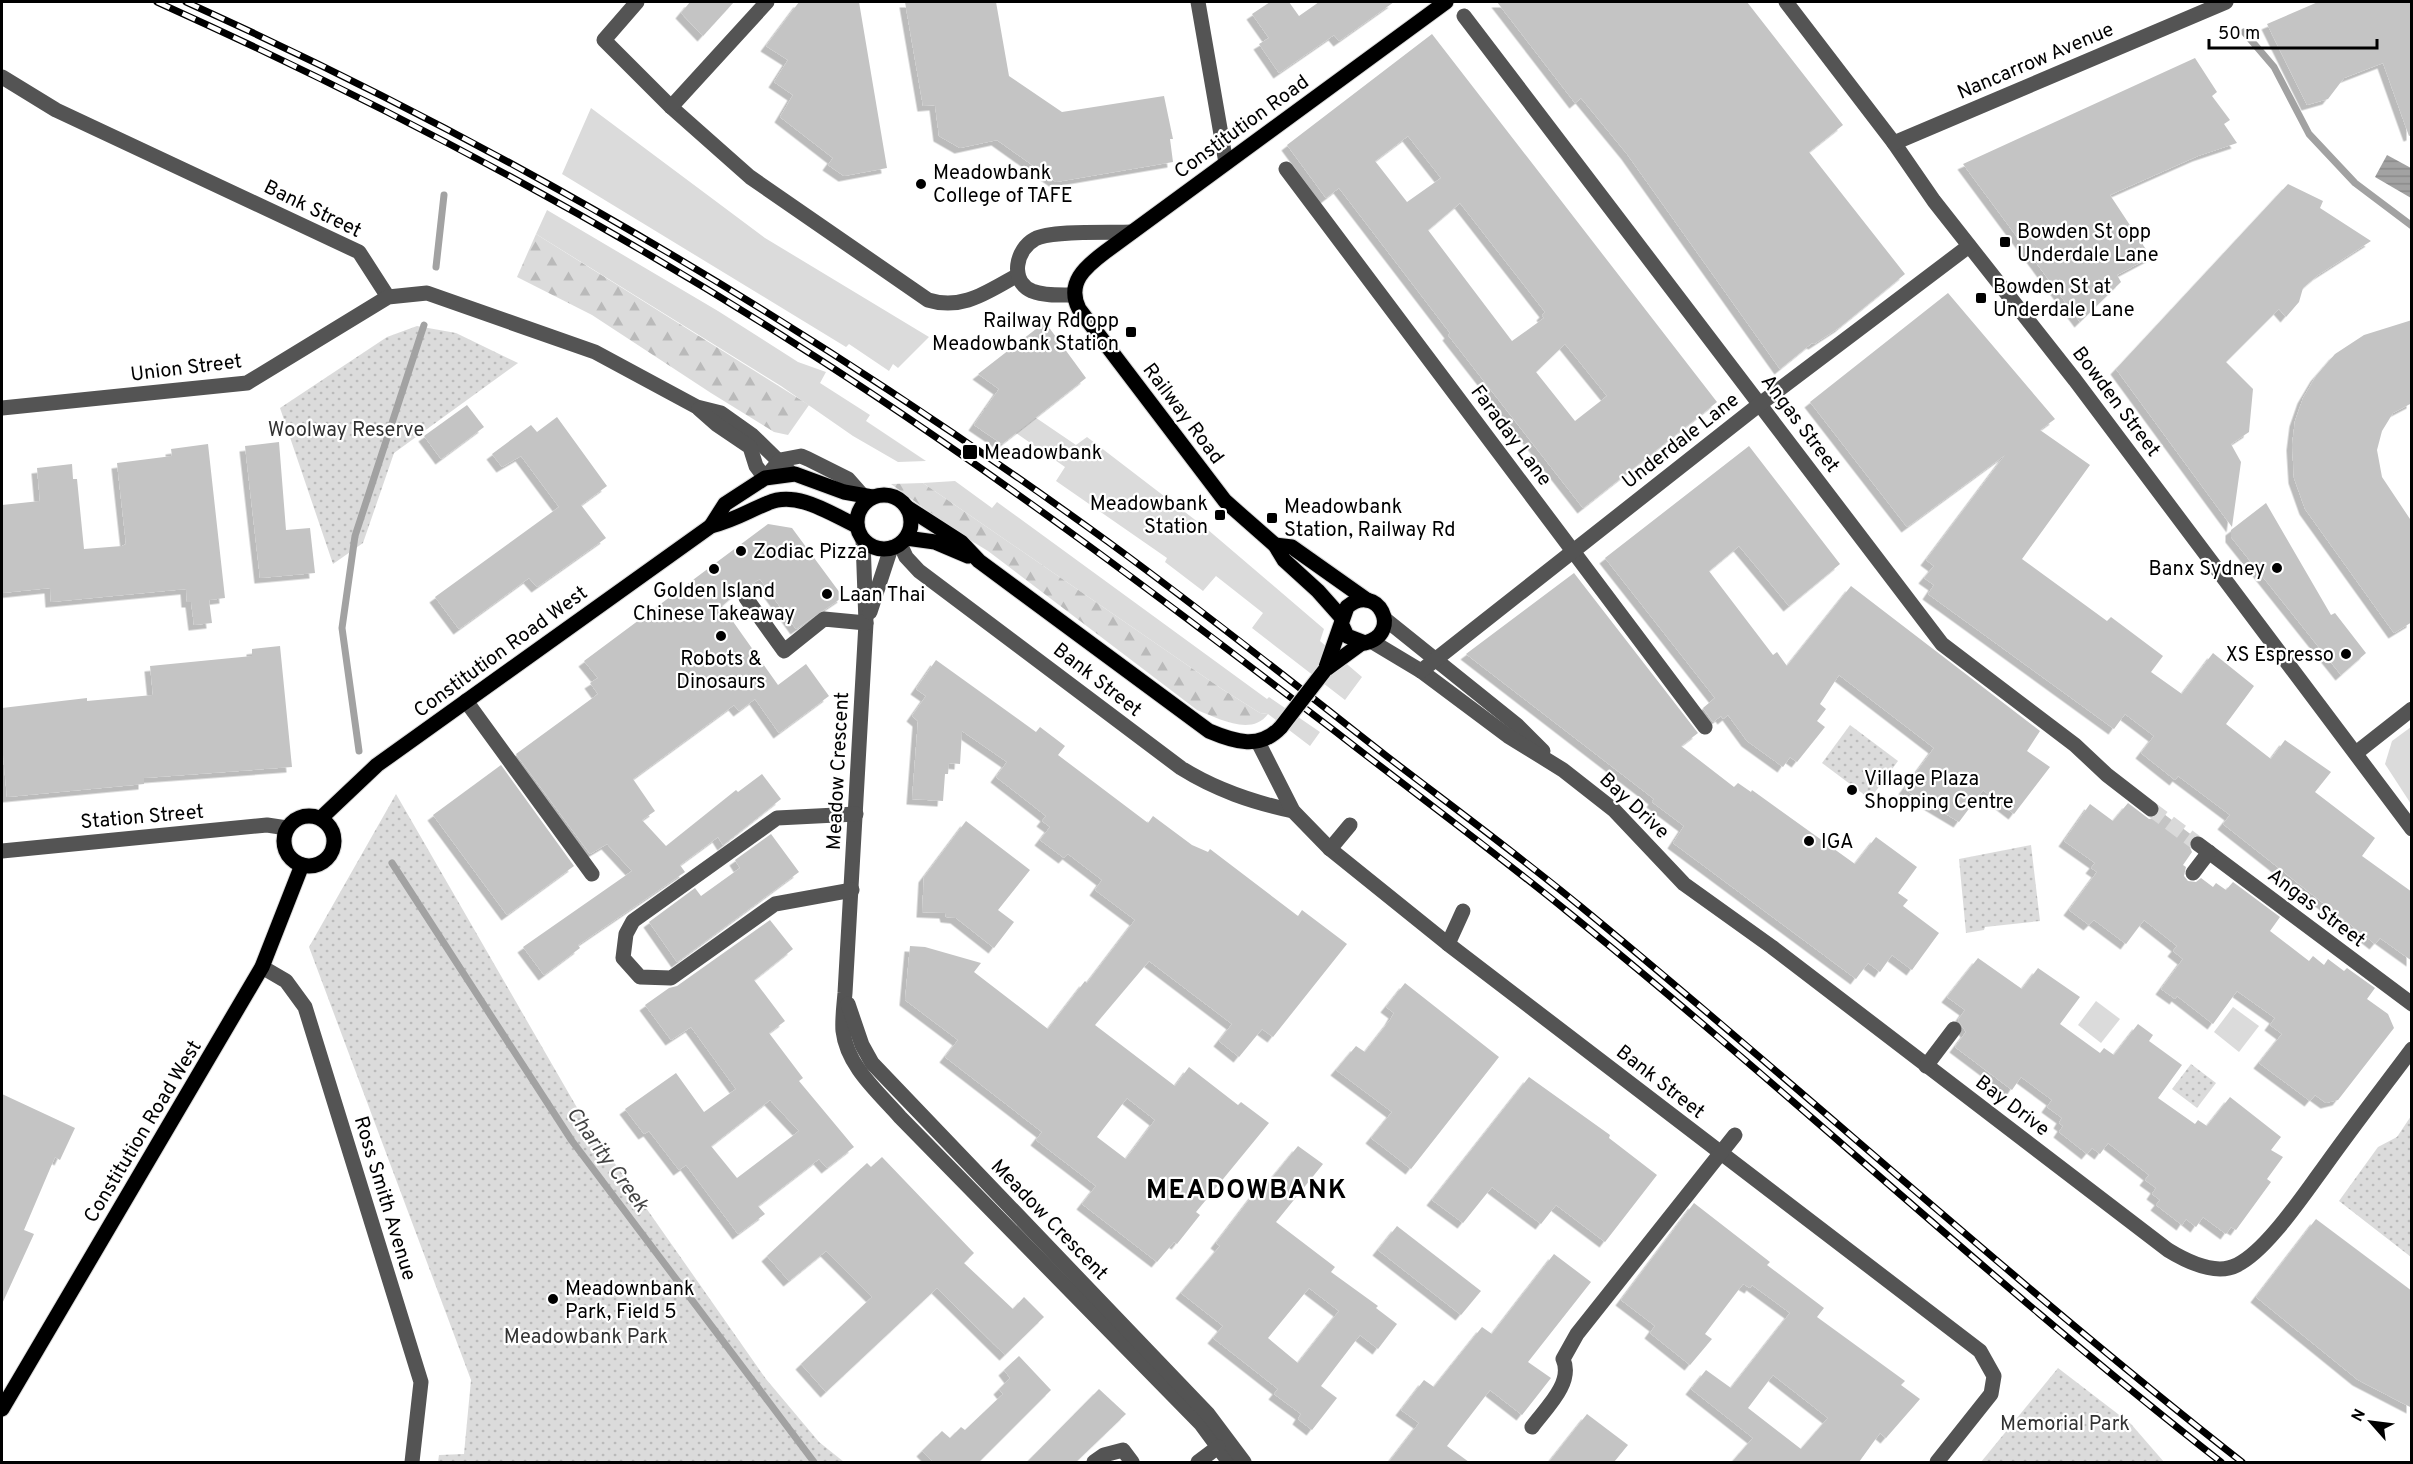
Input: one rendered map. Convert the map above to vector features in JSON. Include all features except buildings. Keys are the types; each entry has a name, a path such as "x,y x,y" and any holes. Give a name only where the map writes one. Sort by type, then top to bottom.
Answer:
{"main road":[{"name":"Constitution Road","path":"1073,295 1074,286 1083,270 1446,2"},
{"name":"Railway Road","path":"1073,295 1079,309 1211,484 1240,516 1275,545 1284,560 1318,591 1342,622"},
{"path":"792,474 867,496 888,494 896,497 908,508 911,523 899,543 878,549 860,533 809,504 786,499 765,478 792,474"},
{"name":"Constitution Road West","path":"711,526 725,504 765,478"},
{"path":"860,533 860,508 867,496"},
{"name":"Constitution Road West","path":"321,818 377,765 711,526 738,519 770,502 786,499"},
{"name":"Bank Street","path":"908,508 961,542 979,561 1198,724 1234,740 1258,742"},
{"name":"Bank Street","path":"899,543 935,542 979,561"},
{"name":"Railway Road","path":"1275,545 1292,547 1366,600"},
{"path":"1258,742 1267,739 1281,727 1338,655 1382,633 1385,619 1379,606 1366,600 1352,602 1342,622 1338,655"},
{"path":"1342,622 1347,636 1367,642"},
{"path":"302,816 321,818 333,831 333,850 320,864 302,866 292,860 285,850 284,839 287,828 302,816"},
{"name":"Constitution Road West","path":"2,1409 262,967 302,866"}],"street":[{"path":"637,2 604,40 671,107 750,177 928,300 942,304 957,304 972,300 1018,275"},
{"path":"671,107 767,2"},
{"path":"1198,2 1226,163"},
{"name":"Bowden Street","path":"1786,2 1894,143 1969,246 2075,380 2412,829"},
{"name":"Nancarrow Avenue","path":"1894,143 2226,2"},
{"name":"Angas Street","path":"1464,16 1942,644 2075,745 2107,775 2151,809"},
{"name":"Bank Street","path":"2,77 56,110 359,252 388,297"},
{"name":"Faraday Lane","path":"1286,169 1705,727"},
{"path":"1073,295 1050,295 1032,291 1021,282 1018,275 1020,253 1035,238 1132,232"},
{"name":"Underdale Lane","path":"1421,671 1760,404 1969,246"},
{"path":"388,297 427,293 595,352 697,407 716,424 750,447 756,466 765,478 780,460 801,456 848,479 867,496"},
{"name":"Union Street","path":"2,408 246,383 388,297"},
{"path":"697,407 721,413 752,435 792,474"},
{"name":"Meadow Crescent","path":"860,533 867,623 845,993 845,1040 862,1074 900,1117 1201,1424 1229,1462"},
{"name":"Bank Street","path":"899,543 906,558 919,571 1181,768 1243,799 1293,811"},
{"name":"Meadow Crescent","path":"867,623 899,543"},
{"path":"746,598 784,651 824,619 867,623"},
{"name":"Bay Drive","path":"1385,619 1516,725 1563,770 1614,810 1684,884 1772,947 2168,1250 2193,1263 2223,1268 2236,1266 2264,1243 2294,1208 2412,1049"},
{"name":"Bay Drive","path":"1367,642 1421,671 1508,736 1563,770"},
{"path":"466,701 592,874"},
{"path":"2356,753 2412,709"},
{"name":"Bank Street","path":"1258,742 1293,811 1330,849 1448,944 1975,1347 1991,1367 1994,1386 1985,1403 1937,1462"},
{"path":"852,890 775,904 671,978 640,977 623,958 626,934 633,921 777,818 856,814"},
{"name":"Station Street","path":"2,851 267,825 287,828"},
{"path":"1330,849 1350,825"},
{"name":"Angas Street","path":"2193,873 2204,848 2412,1004"},
{"path":"1448,944 1463,911"},
{"name":"Ross Smith Avenue","path":"262,967 286,981 305,1006 421,1382 412,1462"},
{"name":"Meadow Crescent","path":"845,993 862,1045 872,1063 1208,1414 1244,1462"},
{"path":"1926,1065 1954,1029"},
{"path":"1532,1427 1564,1383 1567,1367 1563,1359 1577,1334 1735,1135"},
{"path":"1198,1462 1218,1447"},
{"path":"1094,1462 1104,1455 1123,1450 1132,1462"}],"green space":[{"path":"591,108 765,238 929,337 898,368 893,364 889,371 849,344 846,347 562,174"},
{"path":"547,210 718,311 798,362 826,372 820,383 870,415 866,421 926,461 898,462 853,436 781,386 536,234"},
{"path":"536,234 809,405 788,435 774,432 592,315 517,277"},
{"name":"Woolway Reserve","path":"417,326 456,333 518,363 394,453 363,543 333,564 280,408 387,337"},
{"path":"1001,394 1076,445 1087,437 1207,529 1324,629 1320,641 1362,677 1345,700 1252,628 1263,613 1216,576 1203,591 1165,562 1167,558 1056,481 1065,467 984,411 985,408 990,410"},
{"path":"955,481 992,508 997,502 1267,699 1269,697 1320,732 1310,746 1268,714 1260,713 1222,689 923,483"},
{"path":"923,483 1222,689 1260,713 1268,714 1261,721 1244,725 1224,721 1197,710 988,551 955,531 891,484"},
{"path":"1850,725 1898,761 1870,799 1822,763"},
{"path":"2411,727 2411,804 2385,764 2392,741"},
{"name":"Meadowbank Park","path":"396,794 583,1118 766,1379 819,1442 844,1462 438,1462 439,1455 464,1454 471,1380 309,947"},
{"path":"2031,845 2040,921 1985,927 1984,930 1966,933 1959,859"},
{"path":"2096,1001 2120,1019 2101,1043 2078,1025"},
{"path":"2233,1007 2259,1026 2239,1052 2214,1032"},
{"path":"2191,1064 2216,1083 2197,1108 2172,1089"},
{"path":"2411,1116 2411,1257 2339,1201 2378,1147 2397,1137"},
{"name":"Memorial Park","path":"2058,1368 2131,1424 2164,1462 1981,1462"}],"shaded area":[{"path":"2387,155 2411,168 2411,198 2375,177"}],"waterway":[{"path":"2244,32 2274,67 2309,134 2355,183 2412,226"},
{"path":"436,267 444,195"},
{"name":"Charity Creek","path":"359,751 342,628 355,536 424,325"},
{"name":"Charity Creek","path":"392,863 572,1141 814,1462"}],"tunnel":[{"path":"2151,809 2198,844"}],"railway":[{"path":"157,2 402,120 563,205 642,250 867,390 1071,532 1204,631 1539,889 1732,1049 2056,1327 2221,1462"},
{"path":"186,2 426,118 660,248 887,389 1107,541 1214,621 1557,887 1746,1045 2074,1326 2242,1462"}],"place":[{"name":"Meadowbank College of TAFE","path":"921,184"},
{"name":"Bowden St opp Underdale Lane","path":"2005,242"},
{"name":"Bowden St at Underdale Lane","path":"1981,298"},
{"name":"Railway Rd opp Meadowbank Station","path":"1131,332"},
{"name":"Meadowbank","path":"970,452"},
{"name":"Meadowbank Station","path":"1220,515"},
{"name":"Meadowbank Station, Railway Rd","path":"1272,518"},
{"name":"Zodiac Pizza","path":"741,551"},
{"name":"Banx Sydney","path":"2277,568"},
{"name":"Golden Island Chinese Takeaway","path":"714,569"},
{"name":"Laan Thai","path":"827,594"},
{"name":"Robots & Dinosaurs","path":"721,636"},
{"name":"XS Espresso","path":"2346,654"},
{"name":"Village Plaza Shopping Centre","path":"1852,790"},
{"name":"IGA","path":"1809,841"},
{"name":"Meadownbank Park, Field 5","path":"553,1299"}],"district":[{"name":"MEADOWBANK","path":"1247,1189"}]}
